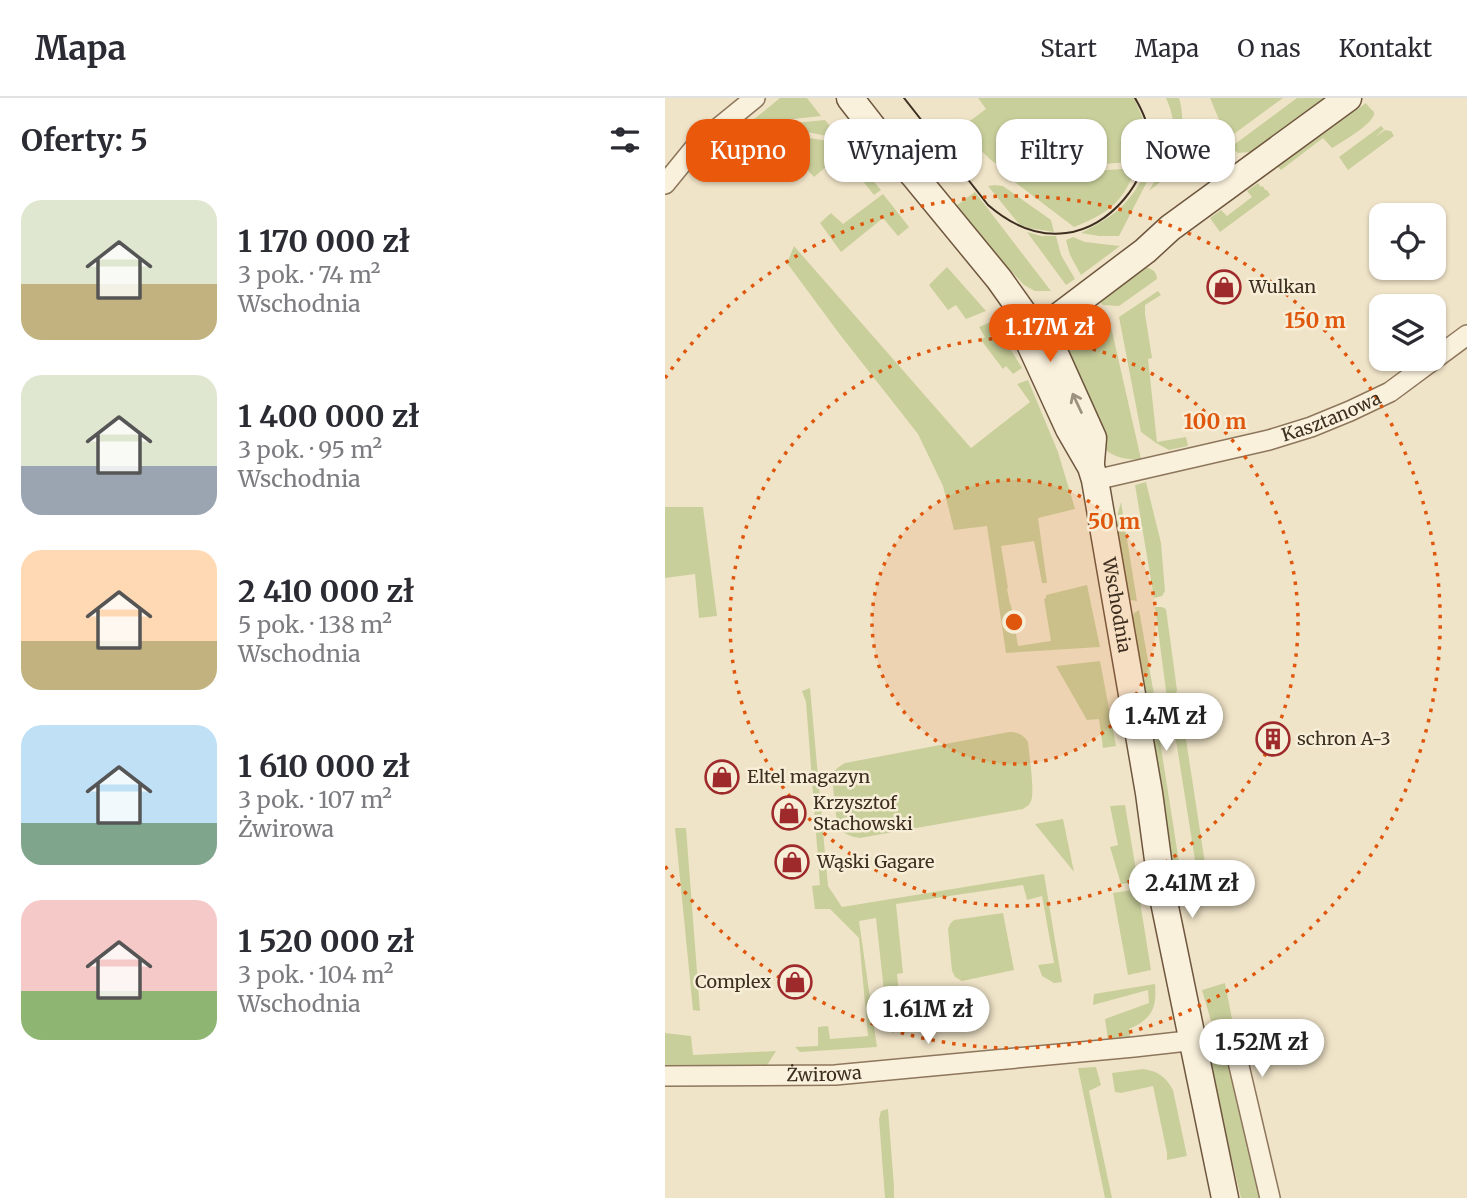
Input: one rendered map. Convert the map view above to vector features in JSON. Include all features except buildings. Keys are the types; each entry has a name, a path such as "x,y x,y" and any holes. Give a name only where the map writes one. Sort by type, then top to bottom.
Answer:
{"street":[{"path":"665,184 696,146 755,98"},
{"name":"Wschodnia","path":"850,98 884,143 916,178 1037,327 1093,438 1093,474 1149,793 1163,897 1225,1198"},
{"path":"1037,327 1146,251 1170,228 1348,98"},
{"name":"Kasztanowa","path":"1093,474 1269,440 1311,427 1390,392 1467,335"},
{"name":"Żwirowa","path":"665,1076 835,1075 1231,1036 1269,1198"}],"green space":[{"path":"780,98 807,98 821,116 794,119 754,119"},
{"path":"978,98 1134,98 1143,119 1121,119 1121,163 1107,164 1107,119 996,119 996,163 982,151 982,119 972,119 986,109"},
{"path":"1166,98 1179,98 1182,119 1172,119"},
{"path":"1210,98 1283,98 1235,133 1235,119 1219,119"},
{"path":"1297,98 1324,98 1250,152 1238,153 1235,144"},
{"path":"1366,103 1374,112 1373,116 1357,132 1332,148 1323,138 1281,170 1278,167"},
{"path":"824,120 824,135 810,133 810,121"},
{"path":"1381,126 1384,129 1375,137 1385,130 1391,131 1394,136 1348,170 1339,157"},
{"path":"810,138 824,140 824,168 814,177 810,173"},
{"path":"1121,169 1121,182 1130,182 1113,206 1074,227 1015,182 1107,182 1107,170"},
{"path":"864,182 874,182 881,190 874,195"},
{"path":"1140,182 1147,182 1119,236 1081,233 1121,207"},
{"path":"1258,183 1270,195 1220,232 1210,218 1221,210 1227,216 1252,197 1247,191"},
{"path":"988,186 1003,186 1051,220 1054,232 1019,224"},
{"path":"975,192 1051,291 1035,291 1024,285 953,208"},
{"path":"883,194 909,227 898,236 883,218 841,252 820,223 831,213 843,224"},
{"path":"1027,232 1056,236 1061,255 1075,279 1066,285"},
{"path":"1073,237 1085,242 1120,246 1081,275 1070,255 1066,240"},
{"path":"794,246 971,448 1030,402 1017,384 1028,380 1058,452 1075,509 1038,518 1047,583 1042,583 1034,541 1001,546 1018,646 1051,641 1044,599 1046,595 1087,585 1100,647 1006,653 987,526 954,530 943,486 918,434 787,263"},
{"path":"947,267 986,311 966,319 956,305 948,310 929,285"},
{"path":"1144,267 1153,270 1157,279 1119,306 1103,305 1099,301"},
{"path":"1158,291 1161,295 1145,305 1152,358 1148,359 1157,442 1186,437 1188,446 1169,450 1141,432 1119,317"},
{"path":"1088,308 1109,318 1141,459 1123,458 1107,451 1070,362 1066,346 1068,330 1072,322"},
{"path":"993,321 1022,368 1013,374 1006,366 1003,369 981,340 985,337 979,327"},
{"path":"1146,482 1161,543 1165,591 1162,596 1154,598 1135,485"},
{"path":"1121,502 1137,601 1130,600 1117,526"},
{"path":"665,507 703,507 717,616 699,618 695,574 665,578"},
{"path":"1155,607 1166,609 1177,690 1175,696 1167,698"},
{"path":"1139,610 1155,700 1149,698 1145,692 1132,617"},
{"path":"1100,661 1116,746 1103,748 1099,719 1087,720 1056,666"},
{"path":"810,688 828,886 842,907 1044,874 1062,982 1054,983 1042,976 1038,965 1054,963 1042,896 1027,900 1023,885 896,904 903,973 897,974 900,1003 906,1002 908,1017 887,1019 876,918 859,921 877,1047 800,1052 795,1047 818,1046 818,1027 828,1026 830,1039 868,1036 859,938 830,909 815,909 812,886 820,885 806,702 802,691"},
{"path":"1172,715 1179,715 1183,720 1206,870 1204,876 1198,879"},
{"path":"1157,722 1182,881 1173,877 1151,732"},
{"path":"1009,732 1020,734 1028,742 1032,796 1023,809 860,838 846,834 837,824 832,777 845,763"},
{"path":"1125,805 1138,882 1121,884 1110,847 1118,845 1110,806"},
{"path":"1063,819 1074,872 1035,824"},
{"path":"675,828 686,828 700,1011 693,1010"},
{"path":"1138,889 1151,970 1128,975 1113,893"},
{"path":"1003,913 1014,970 962,981 955,977 952,971 948,929 950,924 954,920"},
{"path":"1225,983 1232,1019 1211,1021 1202,990"},
{"path":"1155,984 1154,1006 1148,1017 1129,1029 1130,1037 1108,1040 1105,1019 1149,1003 1148,990 1093,1005 1094,994"},
{"path":"665,1033 691,1036 693,1055 776,1051 766,1067 665,1068"},
{"path":"1222,1049 1227,1054 1261,1198 1241,1198 1208,1059 1210,1051"},
{"path":"1096,1067 1101,1085 1089,1091 1112,1198 1105,1198 1078,1068"},
{"path":"1143,1069 1161,1075 1173,1090 1187,1156 1167,1160 1153,1086 1115,1092 1112,1073"},
{"path":"888,1109 894,1198 885,1198 879,1119 881,1111"}],"tram line":[{"path":"904,98 988,205 1024,228 1055,234 1082,229 1097,222 1124,200 1134,186 1142,170 1149,138 1143,112 1135,98"}],"place":[{"name":"Wulkan","path":"1224,287"},
{"name":"schron A-3","path":"1273,739"},
{"name":"Eltel magazyn","path":"722,777"},
{"name":"Krzysztof Stachowski","path":"789,813"},
{"name":"Wąski Gagare","path":"792,862"},
{"name":"Complex","path":"795,982"}]}
